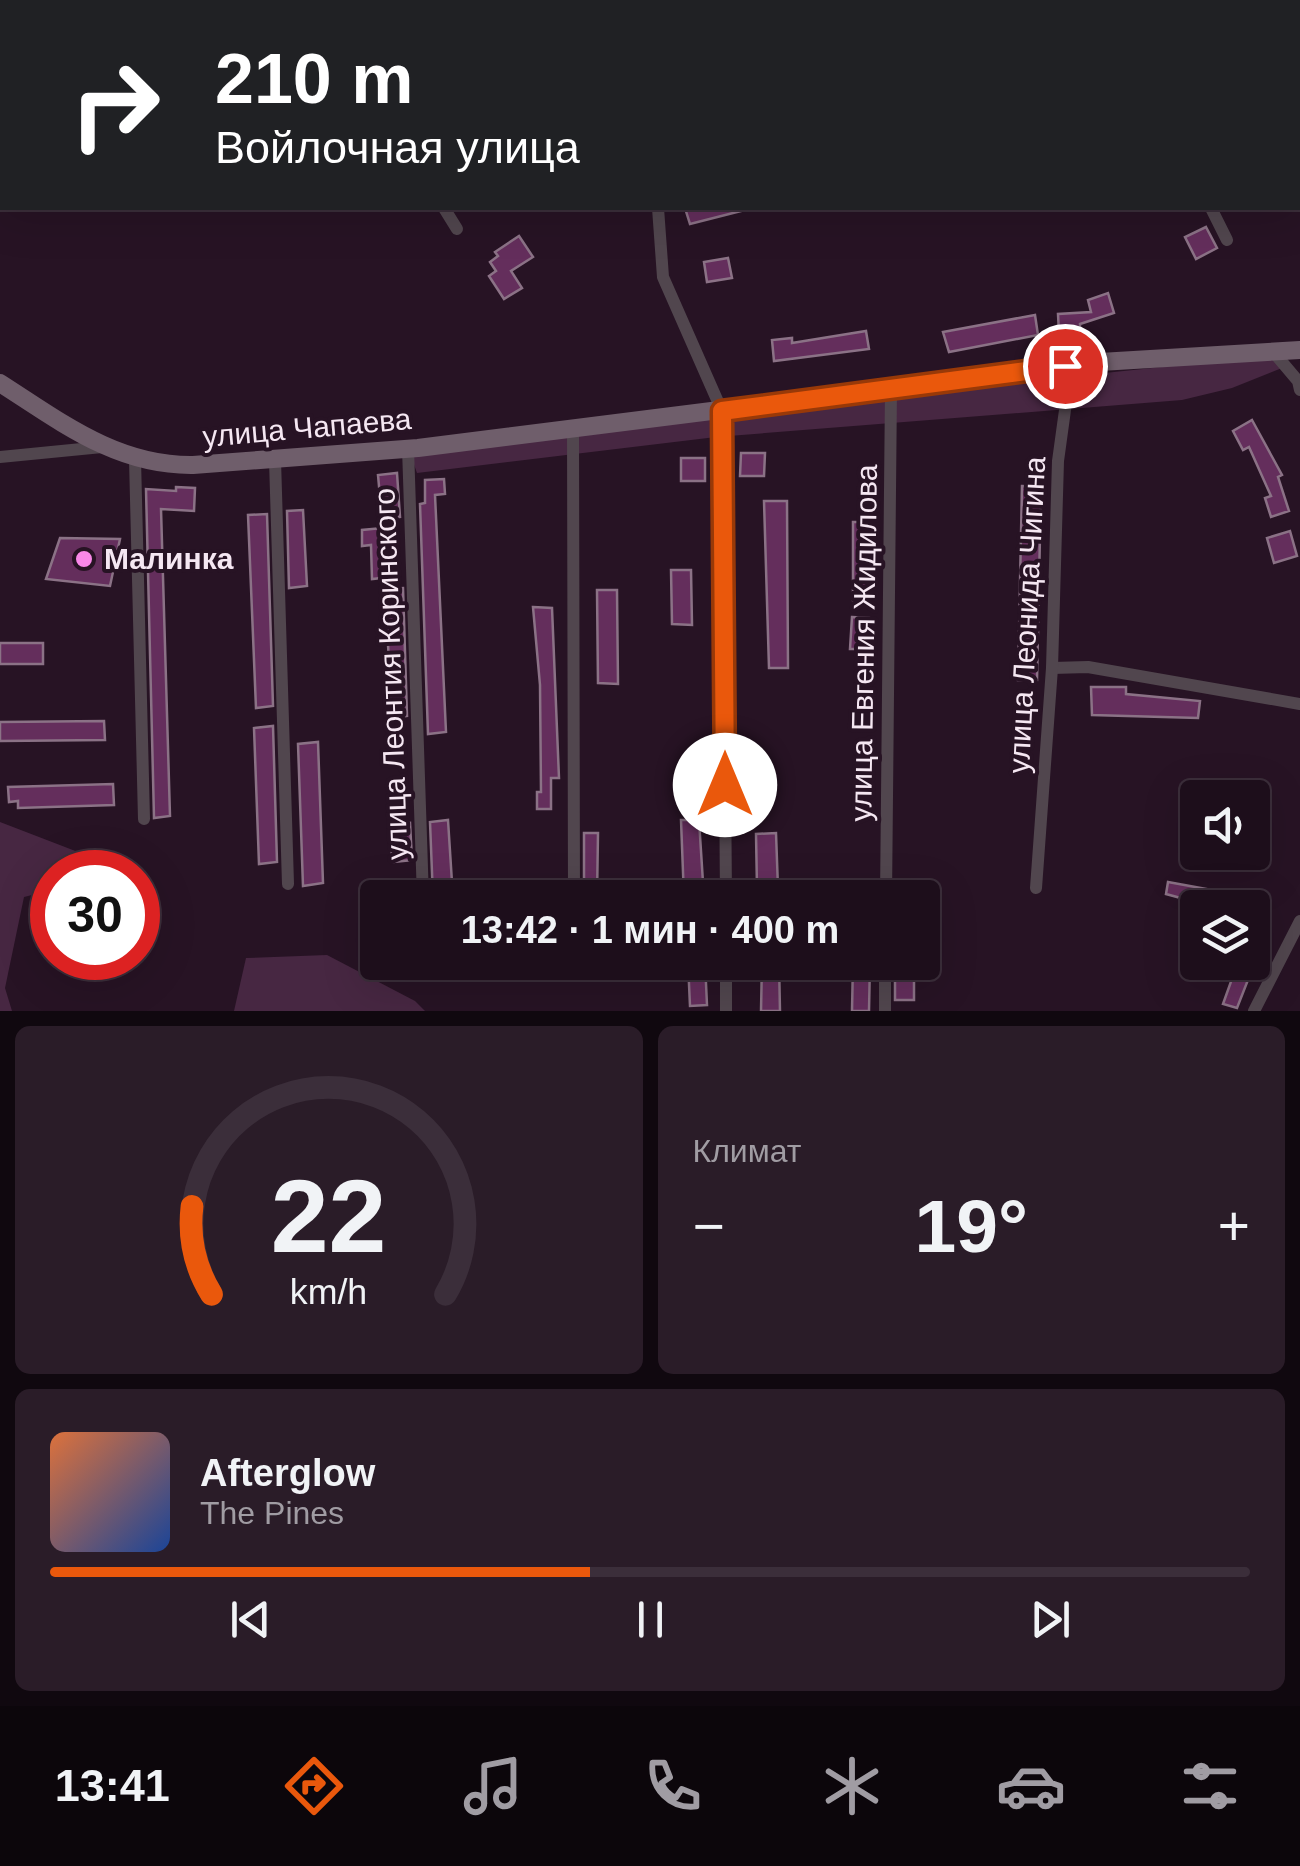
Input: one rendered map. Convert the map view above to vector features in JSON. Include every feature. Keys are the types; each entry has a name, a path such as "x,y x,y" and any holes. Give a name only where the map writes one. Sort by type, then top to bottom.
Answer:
{"street":[{"path":"445,210 457,229"},
{"path":"658,210 663,277 722,411 726,880"},
{"path":"1213,210 1228,240"},
{"name":"улица Чапаева","path":"0,382 102,447 172,466 408,448 1100,362 1194,353 1276,355 1300,350"},
{"path":"1276,355 1298,381 1300,390"},
{"name":"улица Леонида Чигина","path":"1036,888 1052,668 1058,461 1069,381 1100,362"},
{"name":"улица Евгения Жидилова","path":"886,880 891,389"},
{"path":"572,428 574,880"},
{"path":"0,456 102,447"},
{"name":"улица Леонтия Коринского","path":"408,448 423,880"},
{"path":"135,459 144,819"},
{"path":"275,460 288,884"},
{"path":"1052,668 1088,667 1300,704"},
{"path":"1254,1011 1300,920"},
{"path":"726,980 726,1011"},
{"path":"884,1010 885,980"}],"shaded area":[{"path":"1276,355 1282,368 1232,388 1182,400 716,437 417,473 411,456 826,402"},
{"path":"0,822 73,850 30,850 30,896 24,897 5,988 12,1011 0,1011"},
{"path":"327,955 360,972 360,980 375,980 415,1001 425,1011 234,1011 246,958"}],"building":[{"path":"686,210 741,210 741,211 690,224"},
{"path":"1206,227 1217,248 1196,259 1185,237"},
{"path":"519,236 533,257 511,271 522,288 504,299 489,276 496,271 490,262 498,256 495,252"},
{"path":"728,258 732,278 707,282 704,262"},
{"path":"1108,293 1114,313 1080,324 1080,333 1059,334 1058,314 1091,312 1088,300"},
{"path":"1035,315 1038,335 949,352 943,332"},
{"path":"866,331 869,349 774,361 772,340 792,338 792,343"},
{"path":"1252,420 1282,475 1278,477 1289,511 1271,517 1265,498 1271,496 1249,447 1243,450 1233,431"},
{"path":"741,453 765,453 764,476 740,476"},
{"path":"681,458 705,458 705,481 681,481"},
{"path":"397,473 400,517 382,519 378,475"},
{"path":"444,479 445,494 435,495 446,732 428,734 420,504 425,503 425,480"},
{"path":"1022,486 1041,487 1037,680 1018,680"},
{"path":"176,487 195,488 194,511 161,509 170,816 154,818 146,489 176,491"},
{"path":"764,501 787,501 788,668 769,668"},
{"path":"303,510 307,586 289,588 287,511"},
{"path":"267,514 273,706 256,708 248,515"},
{"path":"853,522 872,522 871,600 853,600"},
{"path":"382,528 384,562 391,561 392,577 372,579 371,545 362,546 362,530"},
{"path":"1290,531 1297,556 1274,563 1267,538"},
{"name":"Малинка","path":"60,538 120,539 110,586 46,579"},
{"path":"671,570 691,570 692,625 672,624"},
{"path":"403,588 407,716 392,718 385,589"},
{"path":"597,590 617,590 618,684 598,683"},
{"path":"533,607 552,608 559,778 551,778 551,809 537,809 537,792 541,792 540,685"},
{"path":"852,617 869,618 869,649 850,649"},
{"path":"0,643 43,643 43,664 0,664"},
{"path":"1091,687 1126,687 1126,694 1200,701 1198,718 1092,715"},
{"path":"104,721 105,740 0,741 0,722"},
{"path":"273,726 277,862 259,864 254,728"},
{"path":"318,742 323,883 303,886 298,744"},
{"path":"113,784 114,805 18,808 18,801 9,802 8,787"},
{"path":"448,820 452,880 432,880 430,822"},
{"path":"681,820 699,820 703,880 683,880"},
{"path":"410,823 412,860 392,862 391,825"},
{"path":"584,833 598,833 597,880 584,880"},
{"path":"776,833 778,880 757,880 756,834"},
{"path":"1168,882 1212,890 1180,890 1180,898 1166,894"},
{"path":"689,980 706,980 707,1005 690,1006"},
{"path":"762,980 779,980 780,1011 761,1011"},
{"path":"853,980 870,980 869,1011 852,1011"},
{"path":"895,980 914,980 914,1000 895,1000"},
{"path":"1232,980 1248,980 1237,1008 1223,1004"}],"place":[{"name":"Малинка","path":"84,559"}],"route":[{"path":"725,785 722,411 1065,366"}]}
